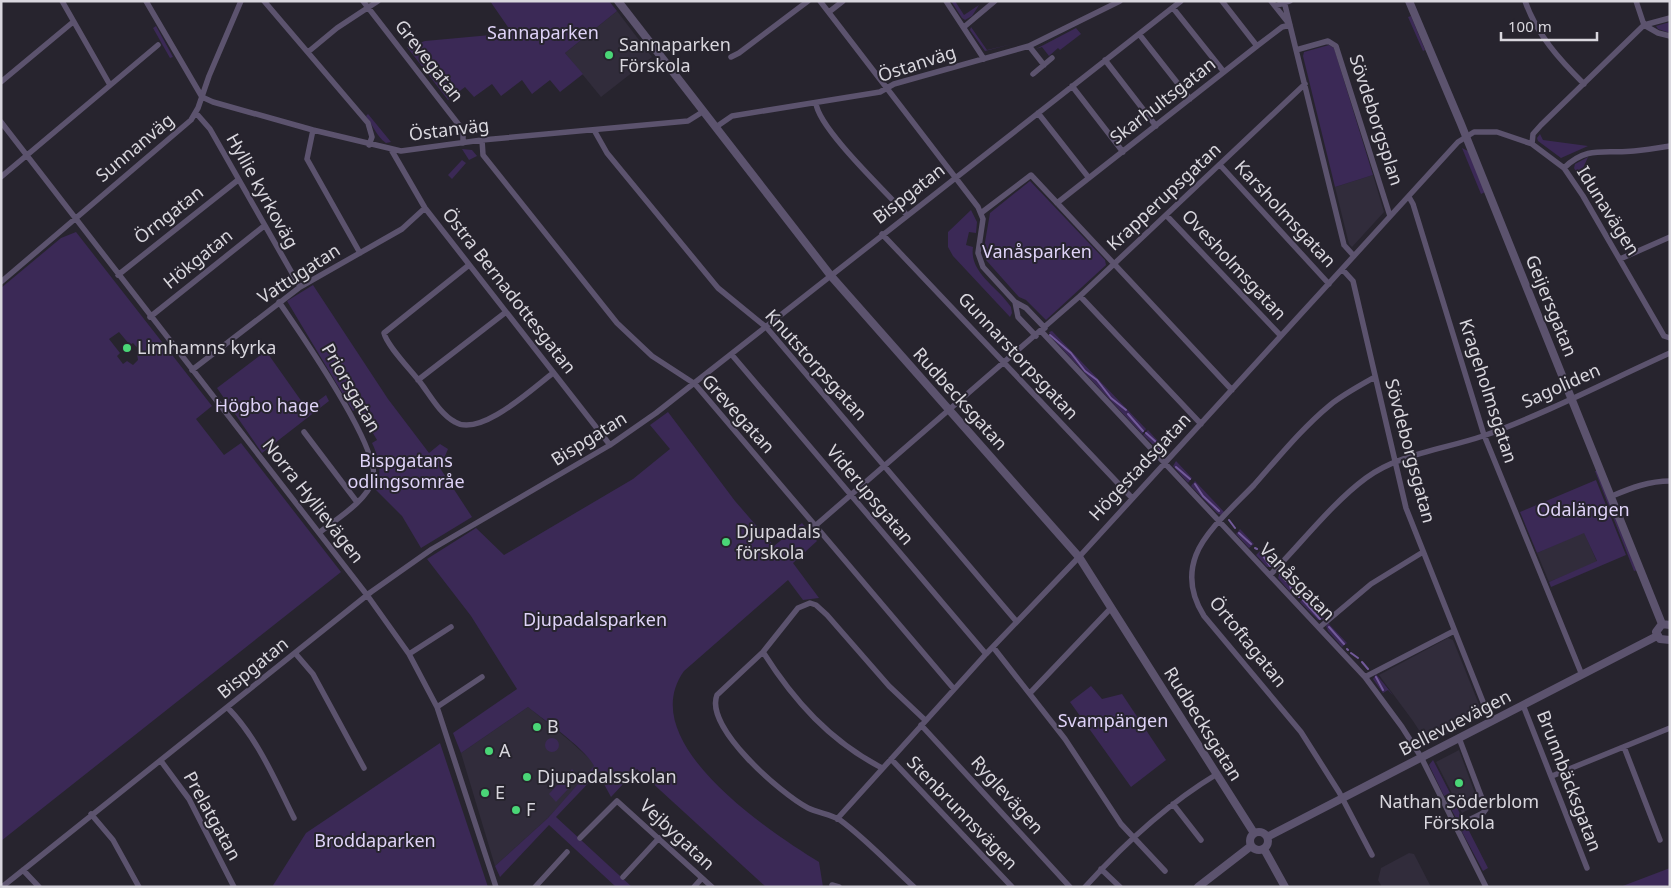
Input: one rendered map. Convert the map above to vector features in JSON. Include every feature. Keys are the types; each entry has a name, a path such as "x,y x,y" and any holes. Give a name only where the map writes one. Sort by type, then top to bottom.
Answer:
{"street":[{"path":"62,1 110,85"},
{"path":"146,1 202,97"},
{"name":"Sunnanväg","path":"1,282 185,125 196,113 242,1"},
{"path":"264,1 368,123 372,137 369,145"},
{"path":"308,52 365,4 378,1"},
{"name":"Rudbecksgatan","path":"618,1 832,276 1079,557 1254,834"},
{"path":"731,57 808,1"},
{"path":"820,1 982,213 983,227 978,253 979,260 988,273 1015,302 1026,308 1040,332"},
{"path":"829,12 843,1"},
{"path":"946,1 984,58"},
{"path":"964,27 995,1"},
{"name":"Östanväg","path":"716,127 732,116 880,92 894,84 1029,46 1120,1"},
{"name":"Bispgatan","path":"2,887 367,595 432,549 610,445 695,384 882,234 1181,1"},
{"path":"1222,1 1257,46"},
{"name":"Geijersgatan","path":"1408,1 1466,137 1666,624"},
{"path":"1525,1 1538,31 1549,46 1584,84"},
{"path":"1636,1 1644,25 1658,33 1670,36"},
{"path":"1273,4 1286,2 1344,245 1354,256"},
{"name":"Grevegatan","path":"365,4 459,125 463,135 463,143"},
{"path":"1273,4 1290,25"},
{"path":"1173,8 1224,72"},
{"path":"1532,144 1533,134 1644,25 1670,18"},
{"path":"1,82 73,22"},
{"name":"Skarhultsgatan","path":"1057,203 1257,46 1282,27 1290,25"},
{"path":"1138,34 1190,99"},
{"name":"Sövdeborgsplan","path":"1296,50 1328,41 1336,46 1390,216"},
{"path":"1,177 158,45"},
{"path":"1029,46 1044,65"},
{"path":"1032,74 1052,58"},
{"path":"1105,60 1156,126"},
{"name":"Krapperupsgatan","path":"815,526 1005,364 1114,265 1305,84"},
{"path":"1072,86 1123,152"},
{"name":"Östanväg","path":"202,97 213,102 392,151 482,140 688,121 704,112"},
{"path":"816,103 816,111 828,130 907,215"},
{"name":"Hyllie kyrkoväg","path":"196,113 210,129 300,287"},
{"path":"1038,113 1089,178"},
{"name":"Norra Hyllievägen","path":"1,122 367,595 409,654 437,706 496,887"},
{"path":"313,130 307,159 360,253"},
{"name":"Knutstorpsgatan","path":"594,130 607,153 658,218 718,288 767,328 1016,621"},
{"name":"Idunavägen","path":"1466,137 1474,132 1484,130 1532,144 1564,168 1583,196 1668,338"},
{"name":"Högestadsgatan","path":"837,819 1016,621 1079,557 1458,142 1466,137"},
{"name":"Grevegatan","path":"482,140 483,155 617,323 652,356 695,384 954,689"},
{"path":"1564,168 1574,158 1583,154 1634,152 1670,146"},
{"name":"Östra Bernadottesgatan","path":"392,151 425,208 610,445"},
{"name":"Karsholmsgatan","path":"1220,165 1329,284"},
{"path":"982,213 1031,175 1232,390"},
{"name":"Örngatan","path":"118,274 238,180"},
{"name":"Krageholmsgatan","path":"1409,197 1413,204 1484,435 1582,675"},
{"name":"Vattugatan","path":"192,370 300,287 402,229 425,208"},
{"name":"Ovesholmsgatan","path":"1166,215 1281,336"},
{"name":"Hökgatan","path":"150,317 264,226"},
{"name":"Gunnarstorpsgatan","path":"882,234 1132,498"},
{"path":"1620,259 1670,237"},
{"path":"469,265 384,333 418,380 449,418 457,424 465,425 485,422 553,373"},
{"name":"Sövdeborgsgatan","path":"1342,270 1353,281 1406,508 1491,722"},
{"path":"1080,296 1201,424"},
{"name":"Priorsgatan","path":"279,302 318,361 362,435 375,469 373,480 357,502 319,533"},
{"path":"1015,302 1018,317 1040,332"},
{"path":"418,380 506,312"},
{"name":"Vanåsgatan","path":"1040,332 1320,627 1365,677 1402,727 1421,757 1486,887"},
{"name":"Sagoliden","path":"1270,575 1346,494 1366,478 1395,463 1484,435 1572,398 1670,353"},
{"name":"Viderupsgatan","path":"732,355 986,654"},
{"name":"Örtoftagatan","path":"1372,855 1343,798 1301,732 1274,697 1210,625 1198,608 1192,588 1193,565 1202,543 1220,522 1317,417 1348,393 1375,377"},
{"path":"304,432 357,502"},
{"path":"1612,496 1634,487 1658,481 1670,481"},
{"path":"1320,627 1371,584 1423,552"},
{"name":"Ryglevägen","path":"763,652 798,608 810,603 816,605 1070,887"},
{"path":"1031,692 1111,608"},
{"path":"1666,624 1657,628 1657,636 1663,641 1669,642"},
{"path":"409,654 451,627"},
{"path":"1365,677 1454,631"},
{"name":"Bellevuevägen","path":"1267,837 1657,636"},
{"path":"993,647 1031,692 1132,838 1165,871"},
{"path":"882,768 852,752 811,716 786,687 763,652 717,695 714,702 717,715 748,759 772,783 809,809 837,819 914,887"},
{"path":"295,653 313,674 364,768"},
{"path":"437,706 482,677"},
{"name":"Brunnbäcksgatan","path":"1524,705 1587,868"},
{"path":"228,708 247,729 294,818"},
{"path":"1552,776 1670,728"},
{"path":"1455,827 1483,813 1486,809 1458,738"},
{"path":"1624,746 1660,840"},
{"name":"Stenbrunnsvägen","path":"891,759 1012,887"},
{"name":"Prelatgatan","path":"161,761 189,799 234,887"},
{"path":"1085,887 1132,838 1173,804 1217,774"},
{"name":"Vejbygatan","path":"580,838 617,801 712,887"},
{"path":"1173,804 1201,840"},
{"path":"92,814 113,840 139,887"},
{"path":"1251,846 1250,839 1254,834 1262,833 1267,837 1268,842 1264,849"},
{"path":"624,878 660,838"},
{"path":"1251,846 1258,850 1264,849"},
{"path":"1198,887 1251,846"},
{"path":"1264,849 1285,887"},
{"path":"535,887 567,852"},
{"path":"1101,869 1120,887"},
{"path":"23,870 39,887"},
{"path":"694,887 702,878"},
{"path":"832,885 840,887"}],"shaded area":[{"name":"Sannaparken Förskola","path":"617,11 652,57 601,97 565,53"},
{"path":"1373,175 1384,212 1352,247 1349,244 1335,187"},
{"path":"1584,532 1597,562 1549,582 1537,553"},
{"path":"1448,638 1453,640 1482,712 1480,717 1430,743 1426,741 1379,675"},
{"name":"Djupadalsskolan","path":"528,707 570,741 595,766 548,818 495,866 461,753"},
{"name":"Nathan Söderblom Förskola","path":"1459,750 1479,804 1462,813 1436,762"},
{"path":"1409,853 1414,854 1431,887 1382,887 1378,880 1381,868"}],"green space":[{"name":"Sannaparken","path":"490,1 609,1 617,11 565,53 583,74 560,92 550,80 532,94 522,80 501,96 492,84 474,97 465,87 448,100 407,47 425,41 512,33"},
{"path":"951,1 955,1 964,15 979,5 972,16 965,20"},
{"path":"1411,16 1425,50 1423,51 1408,17"},
{"path":"1670,22 1670,33 1658,29 1656,26"},
{"path":"156,26 173,57 170,58 153,28"},
{"path":"971,27 987,50 1012,44 985,51 970,30"},
{"path":"1076,28 1081,34 1049,56 1042,47 1036,49"},
{"path":"1329,45 1334,48 1373,175 1335,187 1303,56 1304,52"},
{"path":"368,114 391,142 386,143 380,137 366,116"},
{"path":"1540,134 1543,140 1588,146 1561,158 1538,141 1537,138"},
{"path":"1462,148 1468,151 1485,192 1481,194"},
{"path":"462,149 472,150 477,156 469,160"},
{"path":"1588,157 1579,177 1574,168 1575,164"},
{"path":"462,160 466,163 452,179 448,175"},
{"name":"Vanåsparken","path":"1030,181 1105,260 1106,265 1046,320 1026,300 1019,297 986,260 984,248 990,213"},
{"path":"971,210 977,222 976,233 969,232 966,245 973,247 975,265 980,272 1011,307 1012,313 1010,317 953,256 948,247 948,232"},
{"path":"76,232 212,406 196,419 224,455 241,443 341,572 1,841 1,288 61,238","holes":["119,332 130,345 133,343 140,351 137,354 138,360 133,365 127,361 123,364 117,356 120,353 109,339"]},
{"name":"Bispgatans odlingsområe","path":"313,285 388,399 429,453 440,444 448,449 440,468 472,517 421,548 402,516 375,489 379,478 379,466 377,454 372,443 377,440 358,408 353,411 287,301"},
{"path":"1052,331 1146,429 1142,434 1052,338 1049,332"},
{"name":"Högbo hage","path":"266,351 307,409 326,395 329,401 262,453 217,388"},
{"name":"Djupadalsparken","path":"668,412 735,501 774,546 802,523 817,541 793,563 819,598 803,600 788,580 684,671 673,698 677,726 691,754 714,782 741,807 819,862 823,887 766,887 637,769 611,797 598,773 556,817 632,887 616,887 549,825 500,877 495,866 548,818 594,766 574,743 528,707 461,753 453,733 517,689 471,616 427,559 476,528 504,555 633,479 670,449 650,425"},
{"path":"1148,430 1167,451 1164,455 1143,435"},
{"path":"1176,461 1192,478 1188,483 1173,466"},
{"path":"1595,471 1597,471 1638,570 1634,571"},
{"name":"Odalängen","path":"1596,480 1626,555 1551,587 1549,582 1597,561 1584,533 1537,553 1520,512"},
{"path":"1195,481 1225,513 1221,515 1217,513 1191,486"},
{"path":"1240,529 1254,544 1249,548 1236,534"},
{"path":"1260,551 1276,567 1267,567 1256,555"},
{"path":"1280,571 1295,587 1290,592 1278,578"},
{"path":"1304,597 1325,619 1318,620 1300,602"},
{"path":"1328,623 1347,643 1342,647 1328,631 1326,626"},
{"path":"1376,674 1393,695 1388,690 1383,693 1373,679"},
{"name":"Svampängen","path":"1091,686 1102,699 1122,694 1166,760 1131,787 1070,702"},
{"path":"552,738 557,740 559,745 557,750 552,752 547,750 545,745 547,740"},
{"name":"Broddaparken","path":"440,743 488,887 272,887 306,833"},
{"path":"1433,760 1450,793 1444,796 1429,765"},
{"path":"572,769 579,777 556,802 549,794"},
{"path":"1451,795 1463,820 1461,821 1456,818 1445,798"},
{"path":"1466,825 1488,868 1483,871 1462,832"},
{"path":"1670,868 1670,884 1664,887 1620,887"}],"waterway":[{"path":"1050,335 1071,353 1111,398 1126,410"},
{"path":"1128,414 1143,431"},
{"path":"1146,433 1156,442 1161,451"},
{"path":"1176,467 1190,479"},
{"path":"1195,484 1203,496 1219,511"},
{"path":"1229,520 1235,528"},
{"path":"1239,533 1251,544"},
{"path":"1261,553 1270,566"},
{"path":"1280,574 1286,581"},
{"path":"1290,585 1291,589"},
{"path":"1295,593 1299,597"},
{"path":"1303,600 1320,619"},
{"path":"1329,627 1344,644"},
{"path":"1351,653 1358,658"},
{"path":"1362,662 1368,669"},
{"path":"1376,677 1383,690"}],"place":[{"name":"Sannaparken Förskola","path":"609,55"},
{"name":"Limhamns kyrka","path":"127,348"},
{"name":"Djupadals förskola","path":"726,542"},
{"name":"B","path":"537,727"},
{"name":"A","path":"489,751"},
{"name":"Djupadalsskolan","path":"527,777"},
{"name":"Nathan Söderblom Förskola","path":"1459,783"},
{"name":"E","path":"485,793"},
{"name":"F","path":"516,810"}]}
